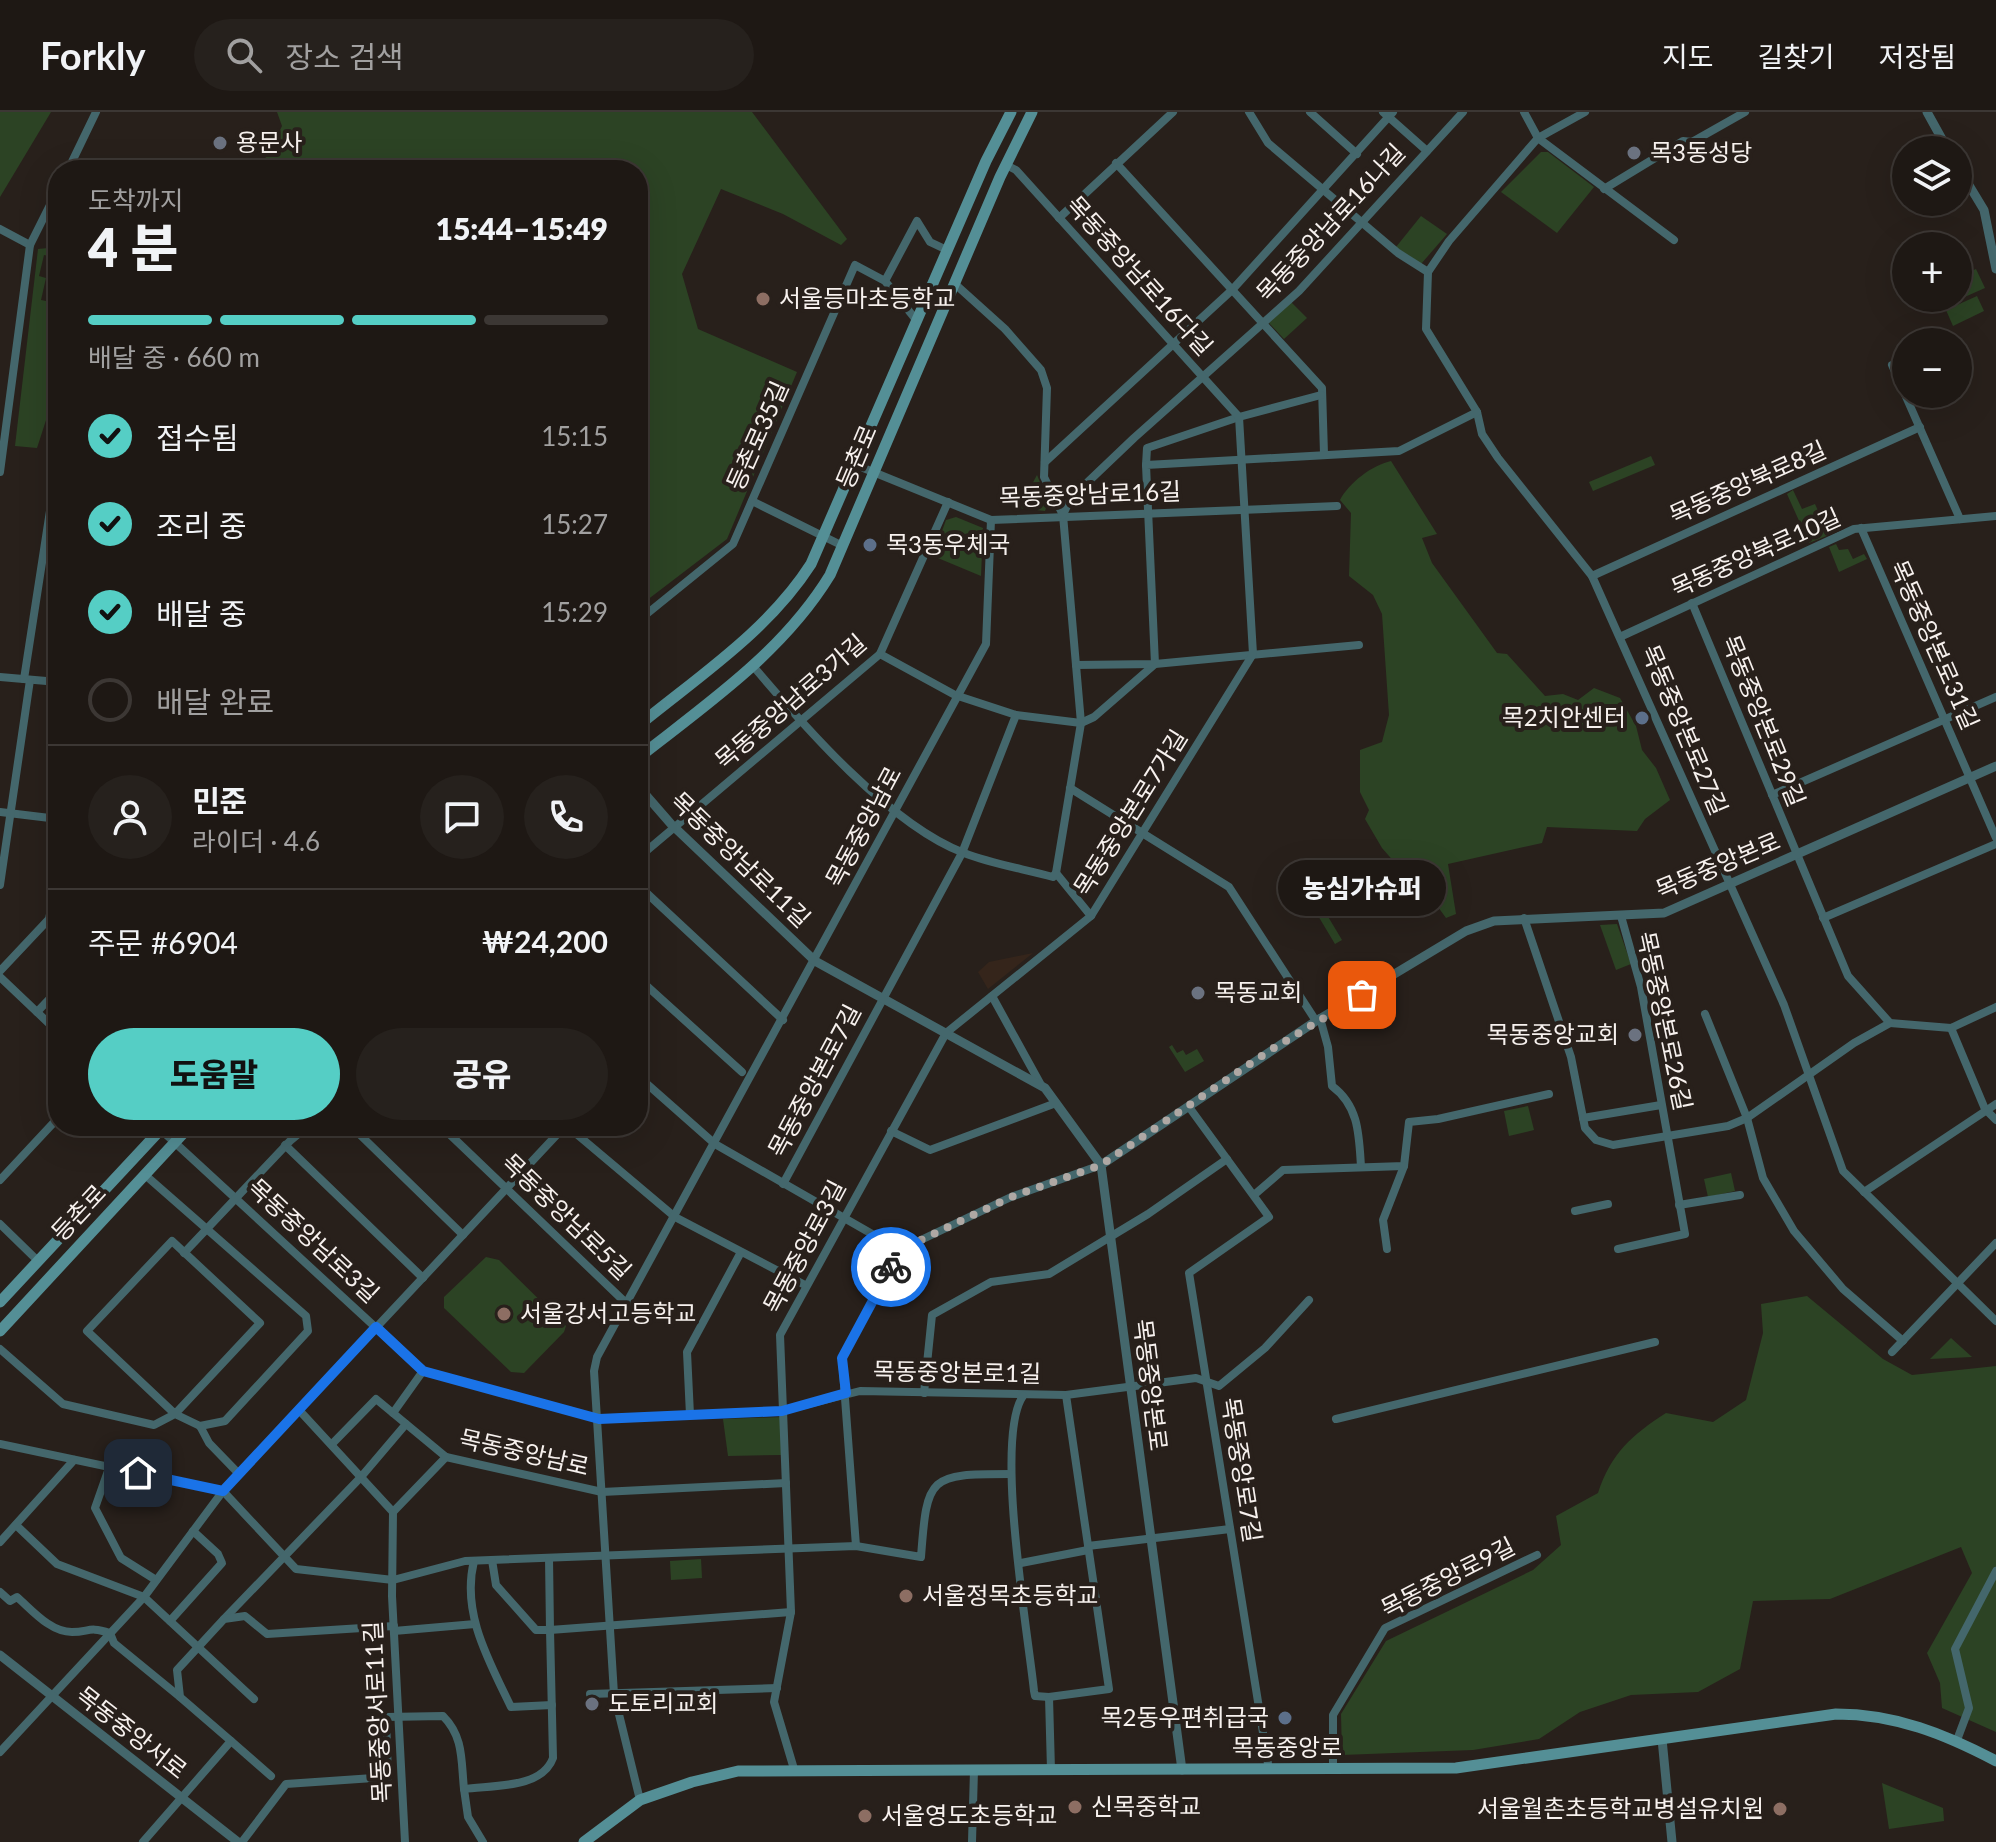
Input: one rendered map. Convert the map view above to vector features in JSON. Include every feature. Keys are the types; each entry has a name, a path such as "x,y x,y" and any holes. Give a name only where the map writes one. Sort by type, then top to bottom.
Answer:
{"main road":[{"name":"등촌로","path":"648,718 768,619 792,594 825,537 947,250 1011,112"},
{"name":"등촌로","path":"648,750 753,666 809,610 843,546 1006,165 1032,112"},
{"name":"등촌로","path":"0,1302 153,1136"},
{"name":"등촌로","path":"0,1331 180,1136"},
{"name":"목동중앙로","path":"584,1842 640,1800 692,1782 738,1771 1456,1768 1848,1714 1871,1714 1957,1740 1996,1761"}],"street":[{"path":"73,160 96,112"},
{"path":"1059,218 1173,112"},
{"path":"1249,112 1268,143 1363,223 1428,272"},
{"path":"1310,112 1357,154"},
{"name":"목동중앙남로16나길","path":"1063,515 1070,499 1263,323 1363,223 1463,112"},
{"path":"1524,112 1538,138 1674,240"},
{"path":"1585,112 1538,138 1449,241 1428,272 1426,329 1477,412 1482,434 1592,576 1622,636"},
{"path":"1604,189 1683,141 1692,142 1745,112"},
{"path":"1927,112 1940,136"},
{"path":"1045,462 1232,290 1326,190 1388,113"},
{"name":"목동중앙남로16나길","path":"1388,113 1427,151"},
{"name":"목동중앙남로16나길","path":"1116,163 1322,388 1321,395"},
{"name":"목동중앙남로16다길","path":"1006,165 1016,170 1239,417"},
{"path":"1972,190 1984,210 1996,269"},
{"path":"0,472 4,413 30,245 48,209"},
{"path":"917,321 885,281 917,221 930,242 947,250"},
{"path":"0,229 30,245"},
{"name":"등촌로35길","path":"648,613 733,544 855,265 885,281"},
{"path":"753,666 799,721 894,812 962,853 1053,877 1056,873 1081,723 1063,515 1044,477 1047,388 1041,370 1005,329 955,284"},
{"path":"1155,664 1147,448 1239,417 1321,395 1324,454"},
{"path":"1911,408 1960,519"},
{"path":"1146,465 1399,451 1477,412"},
{"path":"1239,417 1253,654"},
{"name":"목동중앙북로8길","path":"1592,576 1920,427"},
{"name":"목동중앙남로16길","path":"856,465 991,520 1337,506"},
{"path":"752,501 843,546"},
{"name":"목동중앙남로3가길","path":"648,849 880,654 948,502"},
{"name":"목동중앙북로10길","path":"1622,636 1861,528 1996,516"},
{"name":"목동중앙남로","path":"640,1800 614,1694 594,1371 597,1357 894,812 960,697 986,644 991,520"},
{"name":"목동중앙본로31길","path":"1861,528 1996,841"},
{"path":"0,885 48,529"},
{"name":"목동중앙본로29길","path":"1692,603 1848,976 1890,1023"},
{"name":"목동중앙본로27길","path":"1622,636 1784,1005 1843,1171 1996,1321"},
{"path":"1076,665 1155,664 1359,645"},
{"path":"880,654 960,697 1016,715 1081,723 1094,717 1155,664"},
{"name":"목동중앙본로7가길","path":"946,1033 1091,916 1253,654"},
{"path":"0,677 48,681"},
{"path":"1772,795 1996,697"},
{"name":"목동중앙본로7길","path":"783,1184 962,853 1016,715"},
{"name":"목동중앙본로","path":"1182,1770 1101,1165 1318,1020 1466,931 1494,921 1524,918 1664,913 1996,766"},
{"path":"1070,788 1229,887 1318,1020 1328,1047 1332,1086 1347,1097 1358,1124 1361,1167"},
{"name":"목동중앙남로11길","path":"648,797 674,827 815,961"},
{"path":"0,812 48,818"},
{"path":"1823,918 1996,841"},
{"path":"1056,873 1091,916"},
{"path":"648,894 783,1020"},
{"name":"목동중앙본로26길","path":"1618,1249 1685,1234 1641,987 1621,916"},
{"path":"1524,918 1569,1050 1585,1128 1596,1140 1613,1145 1666,1136"},
{"path":"0,971 48,920"},
{"name":"목동중앙본로7길","path":"815,961 1041,1085"},
{"path":"0,977 48,1022"},
{"path":"648,987 742,1072"},
{"name":"목동중앙본로7길","path":"992,996 1041,1085 1101,1165"},
{"path":"37,1012 48,1000"},
{"path":"1890,1023 1951,1028 1996,1007"},
{"path":"1705,1014 1747,1118 1763,1178 1794,1231 1843,1289 1903,1341"},
{"name":"목동중앙본로26길","path":"1666,1136 1728,1126 1747,1118 1810,1073 1890,1023"},
{"path":"1951,1028 1985,1109 1996,1120"},
{"name":"목동중앙로3길","path":"794,1769 775,1713 791,1612 780,1335 946,1033"},
{"path":"648,1085 715,1144 900,1250"},
{"path":"1387,1249 1383,1220 1404,1166 1409,1122 1438,1119 1549,1094"},
{"path":"891,1131 930,1150 1056,1103"},
{"path":"1864,1192 1996,1104"},
{"path":"1583,1118 1661,1105"},
{"path":"1189,1107 1254,1195 1283,1170 1404,1166"},
{"path":"0,1180 48,1129"},
{"name":"목동중앙남로3길","path":"169,1136 423,1371 599,1419 690,1415"},
{"path":"184,1253 296,1136"},
{"path":"361,1136 463,1235"},
{"name":"목동중앙남로5길","path":"452,1136 627,1304"},
{"path":"0,1752 144,1597 223,1491 556,1136"},
{"path":"578,1136 675,1217 805,1285"},
{"path":"285,1145 423,1278"},
{"path":"924,1393 932,1315 991,1282 1049,1274 1227,1159"},
{"path":"856,1546 842,1358 900,1250 1011,1197 1101,1165"},
{"path":"144,1174 306,1316 308,1331 225,1421 200,1426"},
{"name":"목동중앙로7길","path":"1254,1195 1269,1217 1189,1273 1269,1770"},
{"path":"1679,1205 1740,1195"},
{"path":"1575,1211 1608,1204"},
{"name":"등촌로","path":"0,1224 38,1261"},
{"path":"0,1349 63,1404 154,1425 175,1414 260,1323 172,1241 87,1331 175,1414 200,1426 209,1443 239,1474"},
{"path":"1892,1352 1996,1243"},
{"path":"690,1415 687,1352 741,1252"},
{"path":"1207,1383 1219,1386 1243,1367 1309,1300"},
{"path":"1336,1419 1655,1342"},
{"path":"332,1444 376,1399 393,1413 423,1371"},
{"name":"목동중앙본로1길","path":"690,1415 785,1410 846,1393 1066,1395 1196,1378 1207,1383"},
{"path":"1023,1396 1013,1415 1011,1474 1034,1691 1035,1696 1049,1697 1109,1689 1066,1395"},
{"path":"299,1410 393,1512 446,1457"},
{"name":"목동중앙남로","path":"393,1413 446,1457 602,1492 786,1483"},
{"path":"180,1697 177,1670 361,1477 406,1424"},
{"path":"0,1444 223,1491 296,1569 393,1580 474,1561 605,1555 856,1546 921,1557 925,1501 940,1481 957,1474 1011,1474"},
{"path":"0,1542 74,1460"},
{"path":"109,1468 95,1508 121,1558 156,1580"},
{"name":"목동중앙서로11길","path":"393,1512 394,1628 405,1842"},
{"path":"16,1525 57,1564 144,1597 254,1699"},
{"path":"1021,1563 1088,1548 1230,1529"},
{"path":"170,1621 222,1563 218,1554 193,1531"},
{"name":"목동중앙로9길","path":"1333,1770 1333,1715 1385,1628 1537,1555"},
{"path":"464,1789 538,1778 549,1771 553,1758 549,1558"},
{"path":"492,1560 496,1585 536,1630 791,1612"},
{"path":"474,1561 471,1572 475,1634 511,1707 552,1705"},
{"path":"1957,1740 1969,1708 1955,1649 1996,1571"},
{"path":"0,1592 10,1601 17,1597 54,1629 72,1632 91,1627 110,1633"},
{"path":"224,1619 245,1616 267,1634 475,1624"},
{"path":"110,1633 114,1643 271,1776"},
{"name":"목동중앙서로","path":"0,1655 239,1842"},
{"path":"590,1694 777,1688"},
{"path":"1049,1697 1051,1770"},
{"path":"239,1842 286,1784 388,1777 386,1717 443,1716 456,1729 468,1817 483,1842"},
{"path":"1662,1739 1672,1842"},
{"path":"143,1842 231,1741"},
{"path":"972,1842 974,1770"}],"shaded area":[{"path":"1033,953 988,989 978,972 989,962"}],"green space":[{"path":"0,112 51,112 0,197"},
{"path":"277,112 752,112 847,239 841,245 783,214 721,189 682,274 698,329 797,372 727,539 648,599 648,160 263,160 282,126"},
{"path":"1541,152 1548,152 1594,187 1557,233 1501,192"},
{"path":"1421,216 1447,234 1421,264 1396,247"},
{"path":"48,248 48,256 44,255 39,276 46,278 41,300 48,301 48,414 37,448 15,446 38,249"},
{"path":"1976,269 1985,288 1972,294 1972,271"},
{"path":"1977,296 1984,311 1953,326 1947,312 1972,312 1972,298"},
{"path":"1291,302 1307,318 1284,339 1269,323"},
{"path":"1651,456 1655,465 1593,491 1589,482"},
{"path":"1391,461 1437,534 1422,538 1432,563 1497,653 1507,654 1545,696 1563,694 1578,700 1594,688 1620,698 1636,726 1642,750 1656,768 1670,800 1645,819 1637,831 1547,827 1542,843 1448,864 1456,914 1446,918 1412,871 1396,864 1382,848 1365,819 1369,810 1360,792 1360,750 1382,742 1389,715 1382,614 1373,595 1349,576 1351,513 1340,500 1362,476 1376,466"},
{"path":"1037,475 1048,502 1045,511 1019,508"},
{"path":"1793,490 1802,509 1815,504 1829,535 1809,543 1787,494"},
{"path":"956,517 983,528 981,576 933,556 946,520"},
{"path":"1836,544 1839,550 1848,549 1853,559 1864,554 1867,559 1839,572 1829,547"},
{"path":"1297,865 1342,940 1335,944 1290,869"},
{"path":"1617,924 1631,964 1616,970 1600,925"},
{"path":"1172,1045 1177,1053 1183,1050 1186,1055 1197,1049 1204,1061 1185,1072 1169,1047"},
{"path":"1528,1106 1534,1130 1509,1136 1504,1111"},
{"path":"1731,1173 1735,1191 1708,1197 1704,1179"},
{"path":"486,1257 499,1260 566,1326 564,1332 524,1373 511,1372 444,1308 444,1297"},
{"path":"1807,1296 1883,1359 1912,1375 1996,1366 1996,1732 1942,1708 1940,1683 1927,1653 1972,1573 1961,1547 1830,1599 1753,1601 1740,1669 1698,1692 1631,1695 1580,1712 1539,1739 1473,1750 1342,1755 1341,1714 1386,1641 1533,1570 1561,1545 1556,1516 1598,1493 1616,1456 1633,1437 1654,1421 1666,1413 1713,1422 1746,1400 1763,1333 1761,1304"},
{"path":"1951,1338 1972,1357 1930,1359"},
{"path":"781,1417 782,1455 728,1456 723,1419"},
{"path":"701,1559 702,1578 671,1580 670,1561"},
{"path":"1882,1783 1943,1808 1944,1821 1889,1829"}],"way so far":[{"path":"891,1267 900,1250 1011,1197 1101,1165 1269,1051 1362,995"}],"place":[{"name":"용문사","path":"220,143"},
{"name":"목3동성당","path":"1634,153"},
{"name":"서울등마초등학교","path":"763,299"},
{"name":"목3동우체국","path":"870,545"},
{"name":"목2치안센터","path":"1642,718"},
{"name":"목동교회","path":"1198,993"},
{"name":"농심가슈퍼","path":"1362,995"},
{"name":"목동중앙교회","path":"1635,1035"},
{"name":"서울강서고등학교","path":"504,1314"},
{"name":"서울정목초등학교","path":"906,1596"},
{"name":"도토리교회","path":"592,1704"},
{"name":"목2동우편취급국","path":"1285,1718"},
{"name":"신목중학교","path":"1075,1807"},
{"name":"서울월촌초등학교병설유치원","path":"1780,1809"},
{"name":"서울영도초등학교","path":"865,1816"}],"route":[{"path":"138,1473 223,1491 376,1327 423,1371 599,1419 782,1411 846,1393 842,1358 891,1267"}]}
